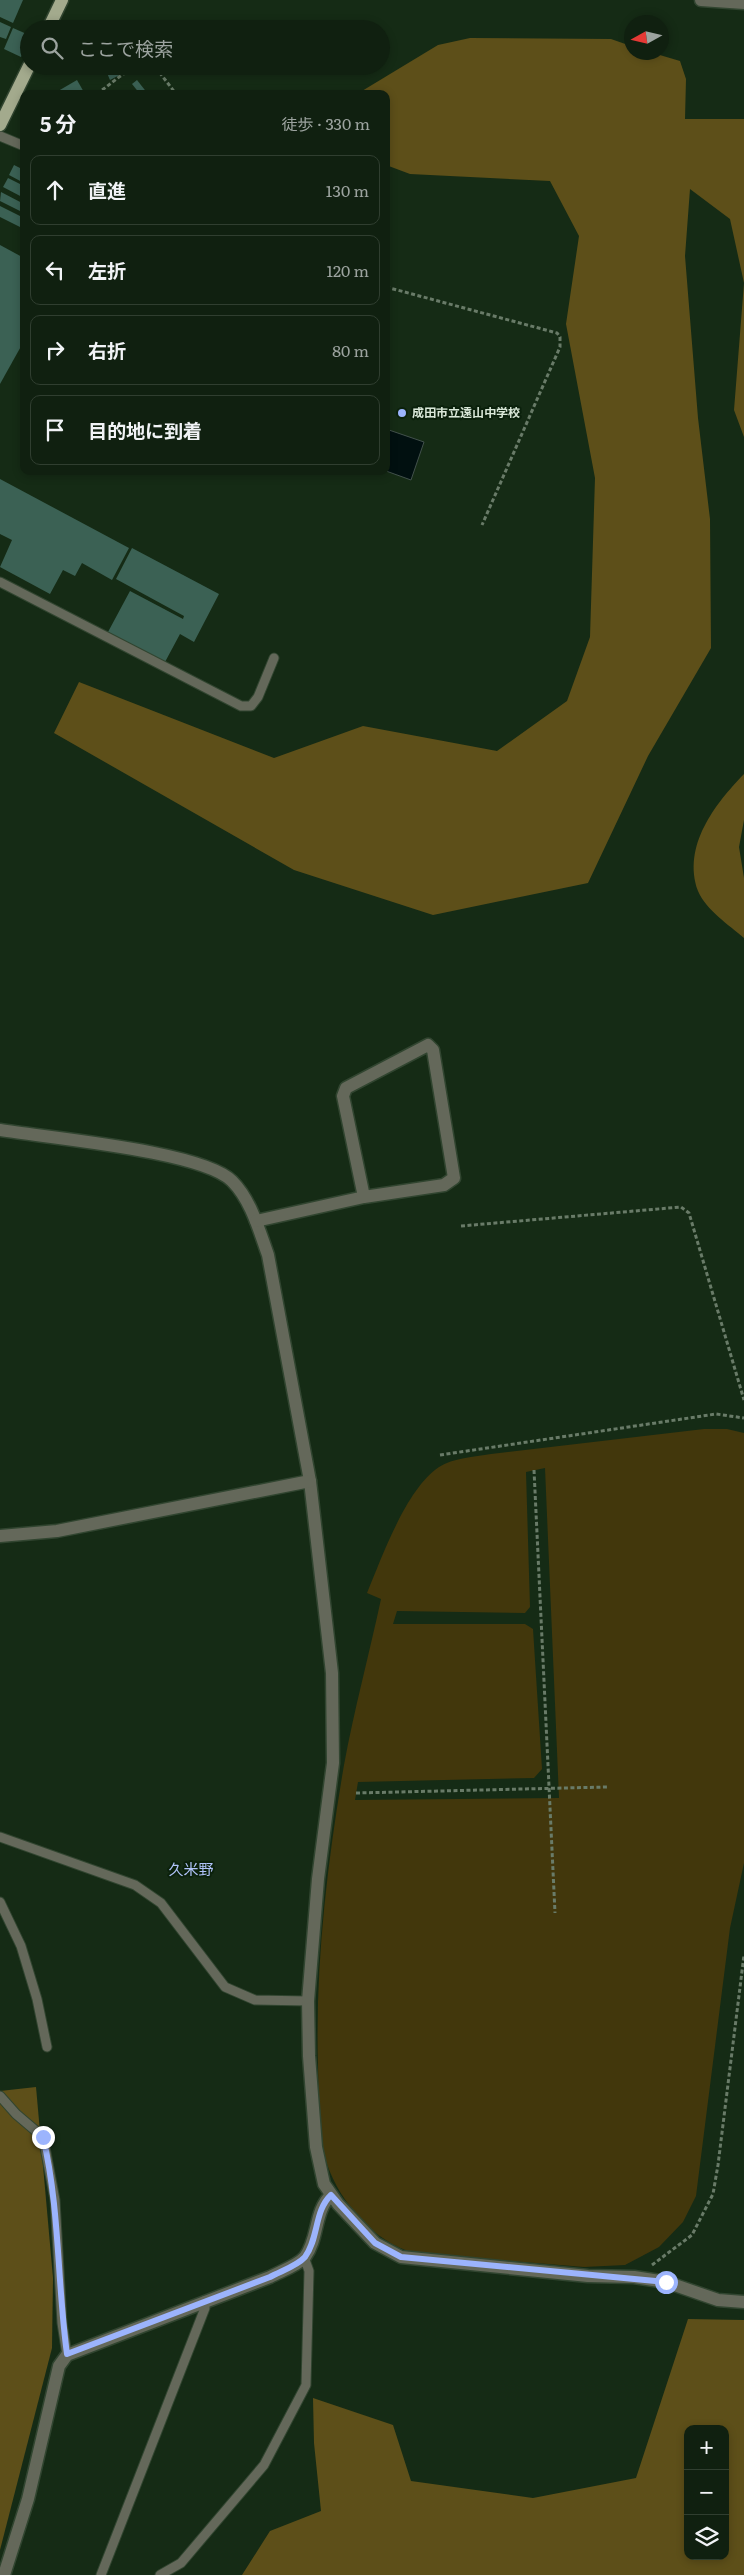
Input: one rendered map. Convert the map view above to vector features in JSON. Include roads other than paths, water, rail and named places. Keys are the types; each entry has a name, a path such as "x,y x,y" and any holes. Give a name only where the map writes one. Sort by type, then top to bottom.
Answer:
{"main road":[{"path":"52,20 62,0"},
{"path":"0,125 25,75"}],"street":[{"path":"701,0 744,3"},
{"path":"256,1221 364,1197 444,1185 454,1178 433,1050 428,1045 346,1088 343,1096 364,1197"},
{"path":"0,1130 160,1154 201,1164 218,1171 232,1181 245,1199 256,1221 268,1255 310,1481 332,1673 334,1715 333,1763 318,1879 308,2001 309,2056 316,2147 320,2172 331,2195 375,2243 401,2257 578,2275 645,2279 666,2282 718,2300 744,2302"},
{"path":"0,1536 57,1531 310,1481"},
{"path":"4,2575 28,2499 59,2366 67,2354 204,2300 270,2277 304,2257 312,2243 324,2202 331,2195"}],"lane":[{"path":"0,136 20,144"},
{"path":"0,582 241,706 250,706 258,697 274,658"},
{"path":"0,1836 135,1885 161,1903 225,1987 255,2000 308,2001"},
{"path":"0,1902 21,1946 37,1999 47,2047"},
{"path":"0,2096 16,2114 43,2137 55,2200 62,2323 67,2354"},
{"path":"160,2575 181,2563 264,2465 306,2385 309,2271 304,2257"},
{"path":"101,2575 205,2308 204,2300"}],"place":[{"name":"成田市立遠山中学校","path":"402,413"}],"district":[{"name":"久米野","path":"191,1870"}]}
